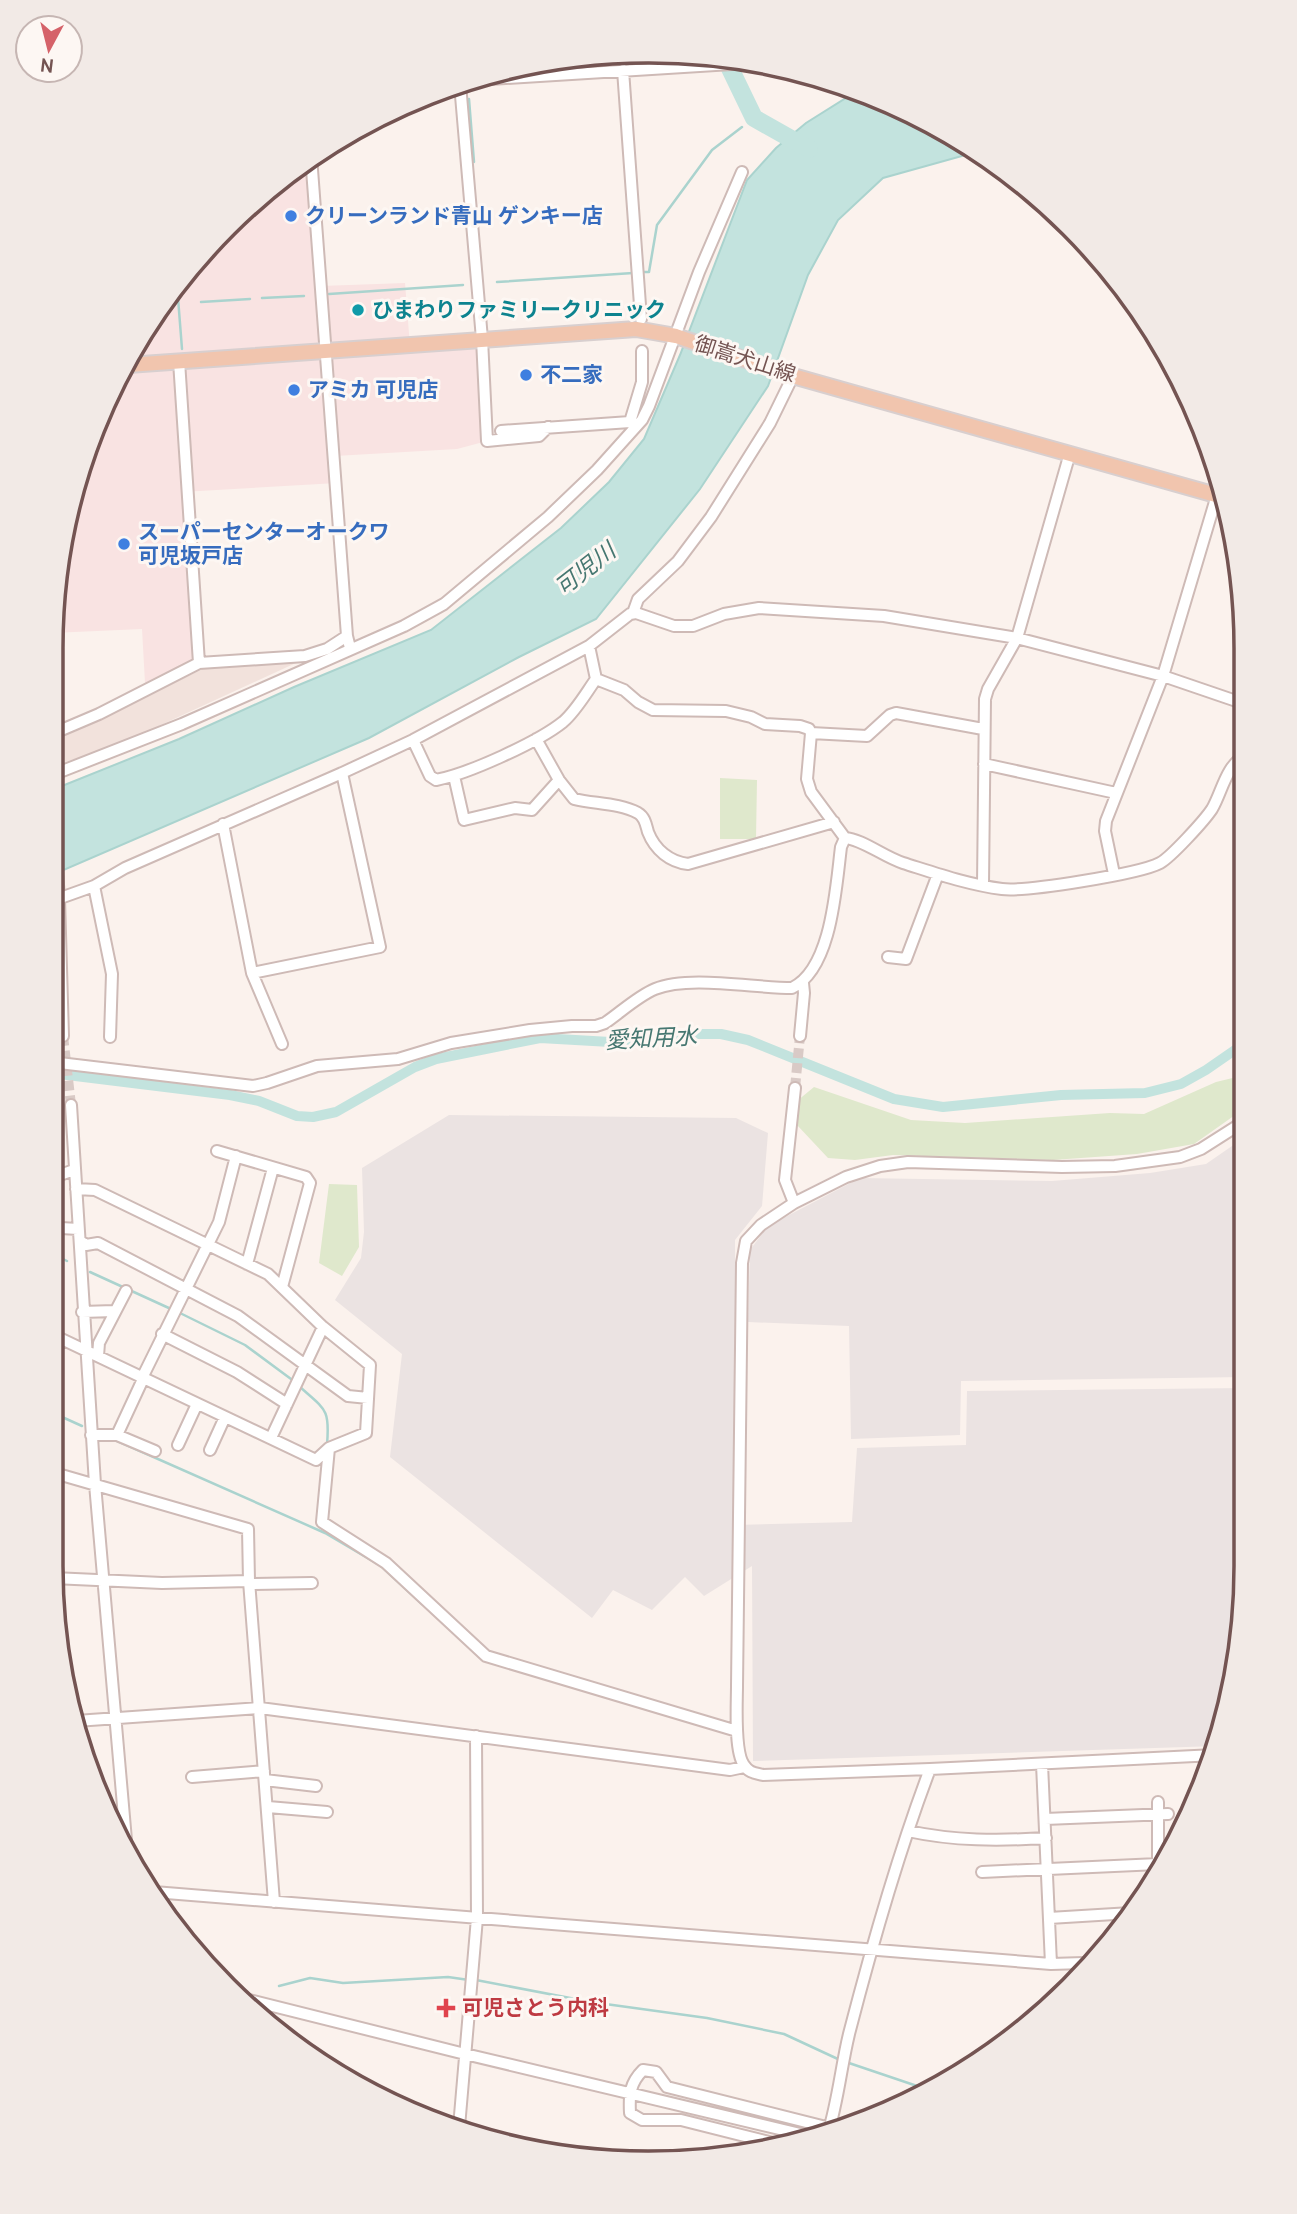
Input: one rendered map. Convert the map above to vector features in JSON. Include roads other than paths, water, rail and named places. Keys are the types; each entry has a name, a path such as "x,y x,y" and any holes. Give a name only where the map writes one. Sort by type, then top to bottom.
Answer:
{"main road":[{"name":"御嵩犬山線","path":"137,364 636,329 676,336 793,376 1213,494"}],"street":[{"path":"523,77 700,65"},
{"path":"623,70 640,319"},
{"path":"461,94 482,339 487,441 539,436 548,427"},
{"path":"312,170 350,648"},
{"path":"63,771 182,724 404,626 444,604 548,517 597,470 642,420 717,228 742,172"},
{"path":"500,431 630,422 642,382 642,351"},
{"path":"179,361 199,663"},
{"path":"63,897 94,886 125,868 413,740 589,646 633,613 638,599 678,561 712,517 764,433 793,376"},
{"path":"632,413 646,411"},
{"path":"984,885 985,699 1017,638 1070,453"},
{"path":"1114,874 1105,831 1106,821 1163,676 1216,507"},
{"path":"633,613 674,626 693,626 724,614 759,608 884,616 1017,638 1163,676 1234,700"},
{"path":"63,729 199,663 305,656 327,649 348,636"},
{"path":"413,740 430,776 436,780 454,776 536,739 564,721 596,679 589,646"},
{"path":"596,679 624,690 653,710 726,711 751,717 765,724 805,726 811,733 807,779 811,792 845,838 854,839 886,858 938,874 1003,889 1026,889 1143,869 1162,862 1212,810 1234,766"},
{"path":"811,733 867,736 890,715 896,713 983,729"},
{"path":"536,739 559,780 574,799 623,807 638,813 642,816 652,841 677,863 688,864 834,822"},
{"path":"984,765 1116,793"},
{"path":"252,973 380,947 342,773"},
{"path":"454,776 464,820 515,808 533,810 559,780"},
{"path":"223,824 252,973 282,1044"},
{"path":"800,1035 803,983 832,922 841,848 845,838"},
{"path":"888,957 906,959 938,874"},
{"path":"94,886 112,974 110,1037"},
{"path":"63,1063 253,1086 317,1066 398,1059 451,1043 530,1030 596,1026 605,1023 652,990 665,986 686,983 792,988 803,983"},
{"path":"794,1203 785,1180 795,1088"},
{"path":"71,1105 91,1435 126,1830"},
{"path":"1202,1755 763,1775 751,1773 744,1767 737,1731 743,1263 746,1241 761,1225 794,1203 846,1177 880,1167 908,1162 1115,1166 1180,1157 1201,1149 1234,1128"},
{"path":"217,1151 306,1177 310,1183 282,1287"},
{"path":"117,1435 163,1334 219,1222 236,1156"},
{"path":"247,1264 273,1168"},
{"path":"63,1174 74,1170"},
{"path":"63,1339 316,1460 330,1448 366,1433 369,1365 323,1327 268,1274 95,1190 76,1189"},
{"path":"63,1228 79,1229"},
{"path":"80,1241 86,1245 98,1243 186,1287 247,1321 348,1396 368,1398"},
{"path":"98,1356 99,1343 126,1291"},
{"path":"82,1312 114,1311"},
{"path":"271,1438 323,1327"},
{"path":"163,1334 237,1371 287,1404"},
{"path":"178,1445 198,1404"},
{"path":"210,1450 225,1417"},
{"path":"91,1435 117,1435 155,1451"},
{"path":"330,1448 322,1522 386,1563 486,1656 737,1731"},
{"path":"63,1476 248,1529 249,1583 274,1902"},
{"path":"63,1578 162,1583 312,1583"},
{"path":"84,1720 260,1708 730,1770 744,1767"},
{"path":"460,2120 477,1918 476,1736"},
{"path":"1042,1764 1051,1965"},
{"path":"832,2122 844,2054 871,1949 930,1769"},
{"path":"192,1777 264,1776 316,1786"},
{"path":"1158,1802 1163,1814 1160,1851"},
{"path":"268,1807 327,1812"},
{"path":"1045,1818 1163,1814"},
{"path":"908,1831 985,1841 1046,1838"},
{"path":"982,1872 1149,1868"},
{"path":"163,1893 1051,1965 1078,1963"},
{"path":"1049,1918 1119,1914"},
{"path":"266,2009 794,2133"},
{"path":"762,2140 681,2120 642,2120 630,2112 629,2093 635,2078 643,2070 656,2072 667,2087 814,2127"}],"water":[{"name":"可児川","path":"846,98 907,123 964,156 883,178 838,220 808,275 768,386 700,489 596,619 369,738 63,870 63,786 179,739 431,630 561,528 609,482 644,439 680,355 747,180 776,148 806,123"}],"waterway":[{"path":"730,69 754,118 809,149"},
{"path":"469,99 474,162"},
{"path":"750,121 754,118"},
{"path":"640,272 649,272 657,225 712,150 742,127"},
{"path":"497,282 633,273"},
{"path":"329,294 463,285"},
{"path":"262,298 304,296"},
{"path":"201,302 250,299"},
{"path":"178,300 182,349"},
{"name":"愛知用水","path":"63,1074 230,1095 259,1101 297,1116 313,1117 336,1112 415,1067 436,1059 540,1038 628,1043 698,1034 721,1034 748,1040 894,1099 943,1107 1061,1095 1145,1093 1181,1084 1234,1051"},
{"path":"63,1259 67,1261"},
{"path":"90,1272 171,1309"},
{"path":"182,1314 245,1345 291,1379"},
{"path":"300,1387 321,1406 327,1417 327,1445"},
{"path":"63,1417 82,1426"},
{"path":"115,1440 325,1533 381,1566 422,1604"},
{"path":"279,1986 310,1978 343,1983 448,1977 469,1980"},
{"path":"476,1980 591,2002 707,2018 784,2034 840,2060"},
{"path":"846,2062 917,2086"}],"tunnel":[{"path":"63,1036 71,1105"},
{"path":"795,1088 800,1036"}],"place":[{"name":"クリーンランド青山 ゲンキー店","path":"291,216"},
{"name":"ひまわりファミリークリニック","path":"358,310"},
{"name":"不二家","path":"526,375"},
{"name":"アミカ 可児店","path":"294,390"},
{"name":"スーパーセンターオークワ 可児坂戸店","path":"124,544"},
{"name":"可児さとう内科","path":"446,2008"}]}
